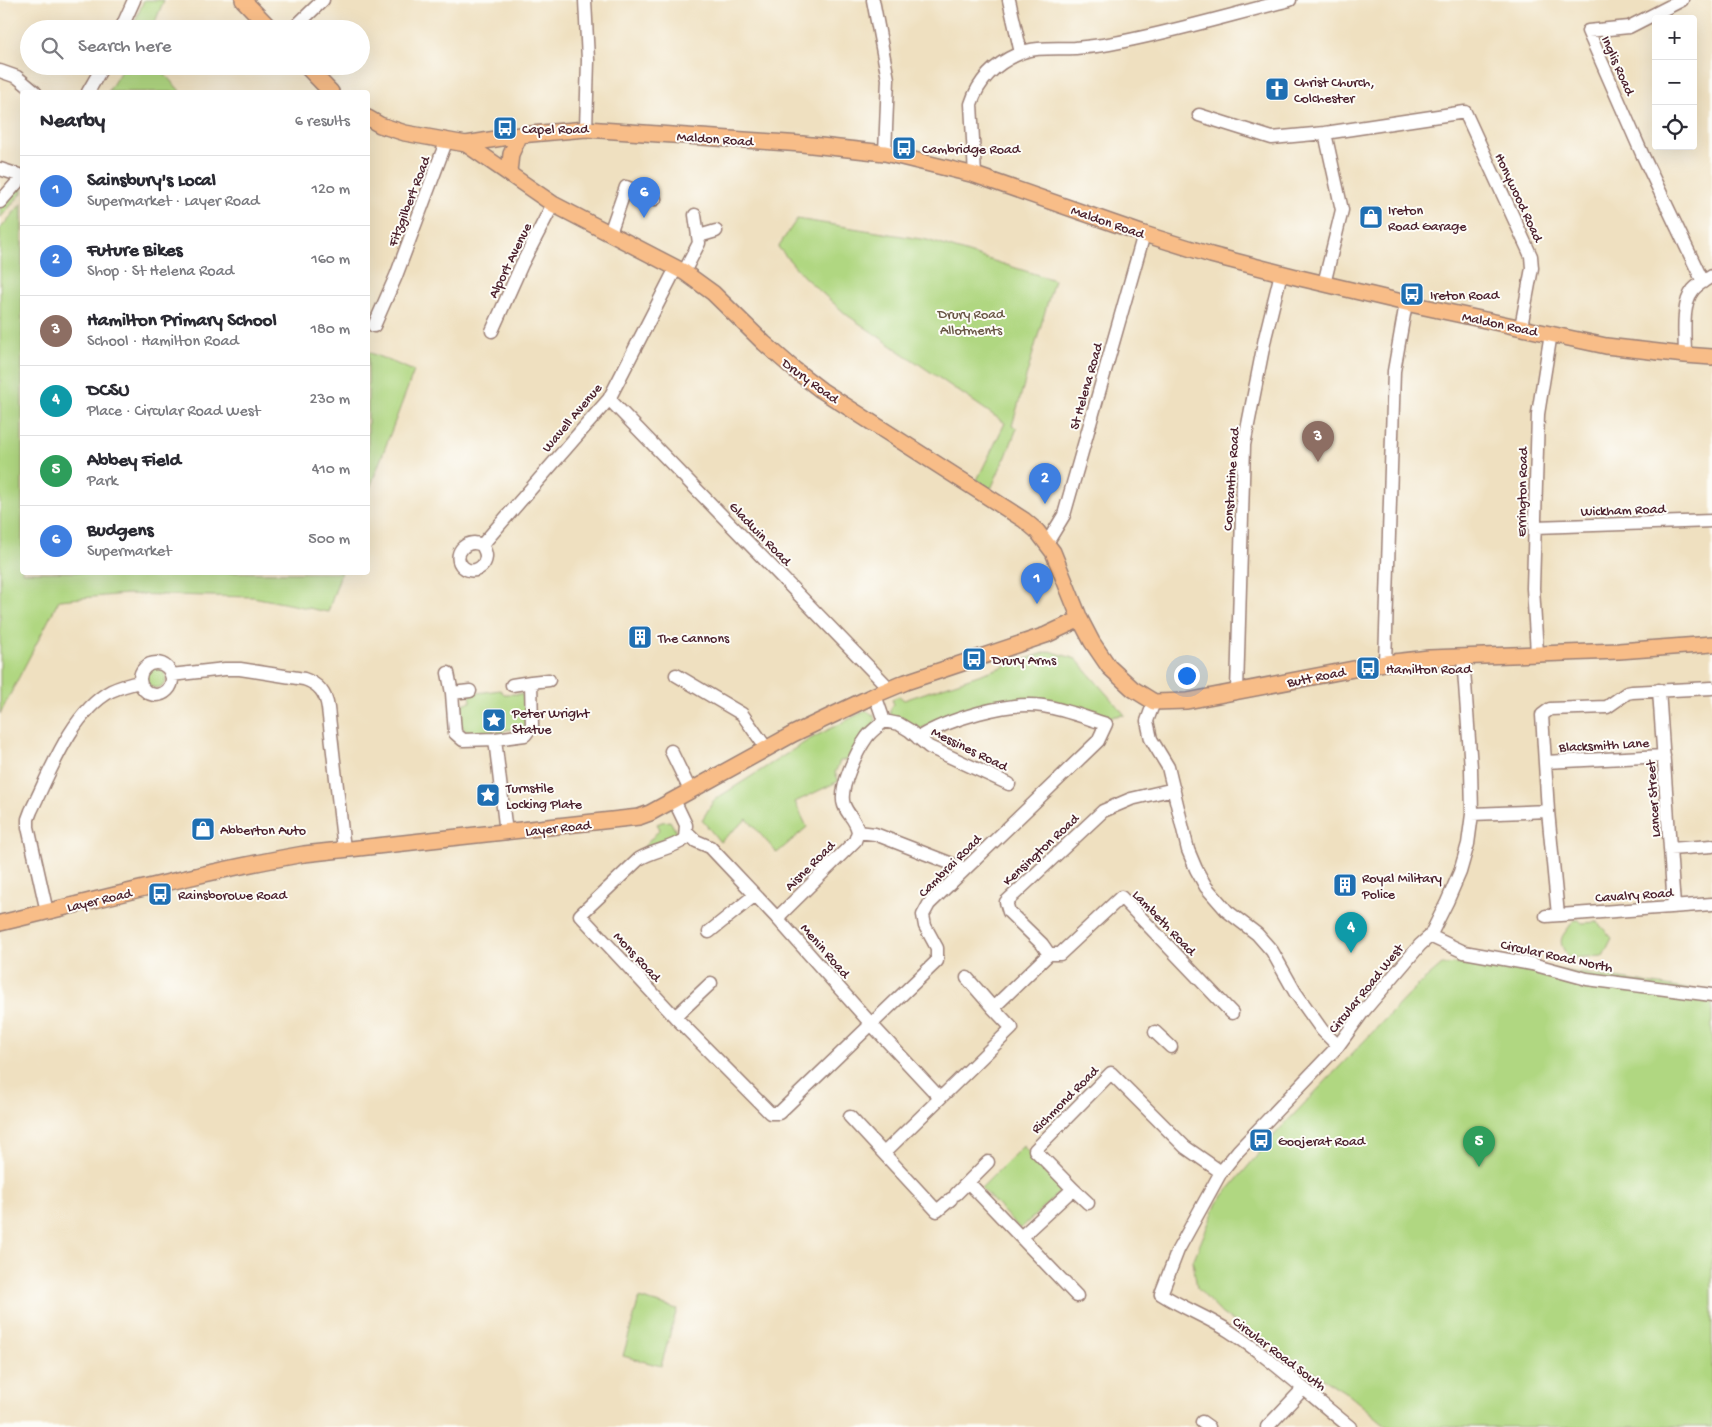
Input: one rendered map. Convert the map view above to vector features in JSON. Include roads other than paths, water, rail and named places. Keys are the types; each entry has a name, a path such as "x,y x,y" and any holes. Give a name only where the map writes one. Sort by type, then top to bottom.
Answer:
{"main road":[{"path":"243,0 262,20"},
{"path":"315,75 329,90"},
{"path":"370,119 380,125 405,133 446,142 466,144"},
{"name":"Maldon Road","path":"466,144 520,135 586,129 802,144 885,153 975,175 1144,234 1211,255 1324,284 1606,346 1712,357"},
{"path":"508,172 511,154 520,135"},
{"name":"Drury Road","path":"466,144 554,204 680,270 713,293 764,343 821,390 1024,520 1047,543 1057,562 1080,619"},
{"path":"1080,619 1092,642 1109,666 1133,689 1154,702"},
{"name":"Layer Road","path":"0,923 266,861 344,849 628,820 650,813 793,734 875,695 1046,635 1080,619"},
{"name":"Butt Road","path":"1154,702 1187,701 1384,663 1463,656 1619,651 1712,644"}],"street":[{"path":"125,20 134,0"},
{"path":"302,20 323,0"},
{"path":"585,0 588,60 586,129"},
{"path":"872,0 888,79 885,153"},
{"path":"1009,0 1021,53"},
{"path":"975,175 971,104 974,95 989,72 998,64 1021,53 1043,49 1077,48 1109,44 1290,0"},
{"name":"Inglis Road","path":"1682,0 1629,27 1588,31 1643,156 1707,279"},
{"path":"0,71 17,77 33,90"},
{"path":"89,90 98,75"},
{"name":"Honywood Road","path":"1325,133 1464,112 1531,256 1532,268 1521,328"},
{"path":"1199,115 1272,138 1325,133 1342,210 1324,284"},
{"name":"Fitzgilbert Road","path":"374,326 396,276 446,142"},
{"path":"0,169 20,176"},
{"path":"0,202 20,179"},
{"path":"610,233 626,187 655,199"},
{"name":"Alport Avenue","path":"492,331 522,264 554,204"},
{"path":"695,214 699,236 716,231"},
{"name":"St Helena Road","path":"1047,543 1064,515 1144,234"},
{"name":"Wavell Avenue","path":"482,545 609,399 680,270 699,243 699,236"},
{"name":"Constantine Road","path":"1237,691 1244,446 1265,338 1281,272"},
{"path":"1685,355 1685,315 1688,298 1693,290 1707,279"},
{"path":"1384,663 1394,371 1406,303"},
{"name":"Errington Road","path":"1537,653 1533,588 1538,414 1550,334"},
{"name":"Gladwin Road","path":"609,399 890,689"},
{"name":"Wickham Road","path":"1535,527 1712,521"},
{"name":"Circular Road West","path":"1161,1294 1178,1250 1221,1172 1238,1151 1338,1046 1362,1013 1413,952 1430,936 1447,902 1460,872 1468,844 1472,814 1471,768 1463,656"},
{"path":"152,663 162,664 171,675 168,690 159,695 149,693 140,682 141,672 152,663"},
{"path":"171,675 240,669 304,679 314,682 320,688 326,698 344,849"},
{"path":"448,673 452,693 455,732 463,740 496,739 526,735 532,726 531,682"},
{"path":"676,675 742,714 767,749"},
{"path":"512,685 549,680"},
{"path":"47,912 28,827 31,811 80,717 110,692 140,682"},
{"path":"1659,690 1712,688"},
{"name":"Lancer Street","path":"1659,690 1674,906"},
{"name":"Cavalry Road","path":"1659,690 1627,693 1607,707 1550,709 1542,715 1552,916 1712,904"},
{"path":"452,693 470,691"},
{"path":"875,695 884,721 868,736 848,774 843,788 844,807 857,823 858,832 875,834 965,869"},
{"path":"1154,702 1147,722 1151,739 1168,767 1188,850 1196,869 1206,887 1227,911 1257,934 1272,951 1295,992 1322,1030 1338,1046"},
{"name":"Messines Road","path":"918,738 942,725 990,710 1023,706 1045,706 1106,724"},
{"name":"Messines Road","path":"884,721 899,724 929,747 1009,784"},
{"name":"Cambrai Road","path":"770,1113 779,1113 937,961 936,948 925,926 923,915 929,904 1098,741 1106,724"},
{"path":"496,739 506,833"},
{"path":"670,751 690,790"},
{"name":"Blacksmith Lane","path":"1545,762 1664,756"},
{"name":"Kensington Road","path":"1049,954 1042,944 1009,912 1006,902 1103,811 1131,799 1174,790"},
{"path":"674,800 691,836"},
{"path":"1472,814 1548,811"},
{"name":"Aisne Road","path":"777,918 855,841 858,832"},
{"name":"Menin Road","path":"691,836 710,847 940,1098"},
{"name":"Mons Road","path":"691,836 678,844 650,853 640,859 580,915 675,1017 770,1113"},
{"path":"1670,849 1712,846"},
{"path":"709,932 755,896"},
{"name":"Lambeth Road","path":"1049,954 1060,954 1121,897 1232,1013"},
{"name":"Circular Road North","path":"1430,936 1464,952 1532,964 1587,979 1712,995"},
{"path":"993,1008 1049,954"},
{"path":"884,1153 1012,1028 967,978"},
{"path":"675,1017 711,983"},
{"path":"1155,1032 1171,1047"},
{"name":"Richmond Road","path":"1088,1203 1035,1150 1111,1073 1185,1147 1221,1172"},
{"path":"850,1117 937,1212 988,1162"},
{"path":"968,1182 1077,1296"},
{"path":"1021,1237 1073,1189"},
{"name":"Circular Road South","path":"1161,1294 1179,1306 1227,1330 1252,1347 1350,1427"},
{"path":"1268,1427 1303,1389"}],"place":[{"name":"Christ Church, Colchester","path":"1277,89"},
{"name":"Capel Road","path":"505,128"},
{"name":"Cambridge Road","path":"904,148"},
{"name":"Ireton Road Garage","path":"1371,217"},
{"name":"Budgens","path":"644,218"},
{"name":"Ireton Road","path":"1412,294"},
{"name":"Hamilton Primary School","path":"1318,462"},
{"name":"Future Bikes","path":"1045,504"},
{"name":"Sainsbury's Local","path":"1037,604"},
{"name":"The Cannons","path":"640,637"},
{"name":"Drury Arms","path":"974,659"},
{"name":"Hamilton Road","path":"1368,668"},
{"name":"Peter Wright Statue","path":"494,720"},
{"name":"Turnstile Locking Plate","path":"488,795"},
{"name":"Abberton Auto","path":"203,829"},
{"name":"Royal Military Police","path":"1345,885"},
{"name":"Rainsborowe Road","path":"160,894"},
{"name":"DCSU","path":"1351,953"},
{"name":"Goojerat Road","path":"1261,1140"},
{"name":"Abbey Field","path":"1479,1167"}],"park label":[{"name":"Drury Road Allotments","path":"971,322"}]}
